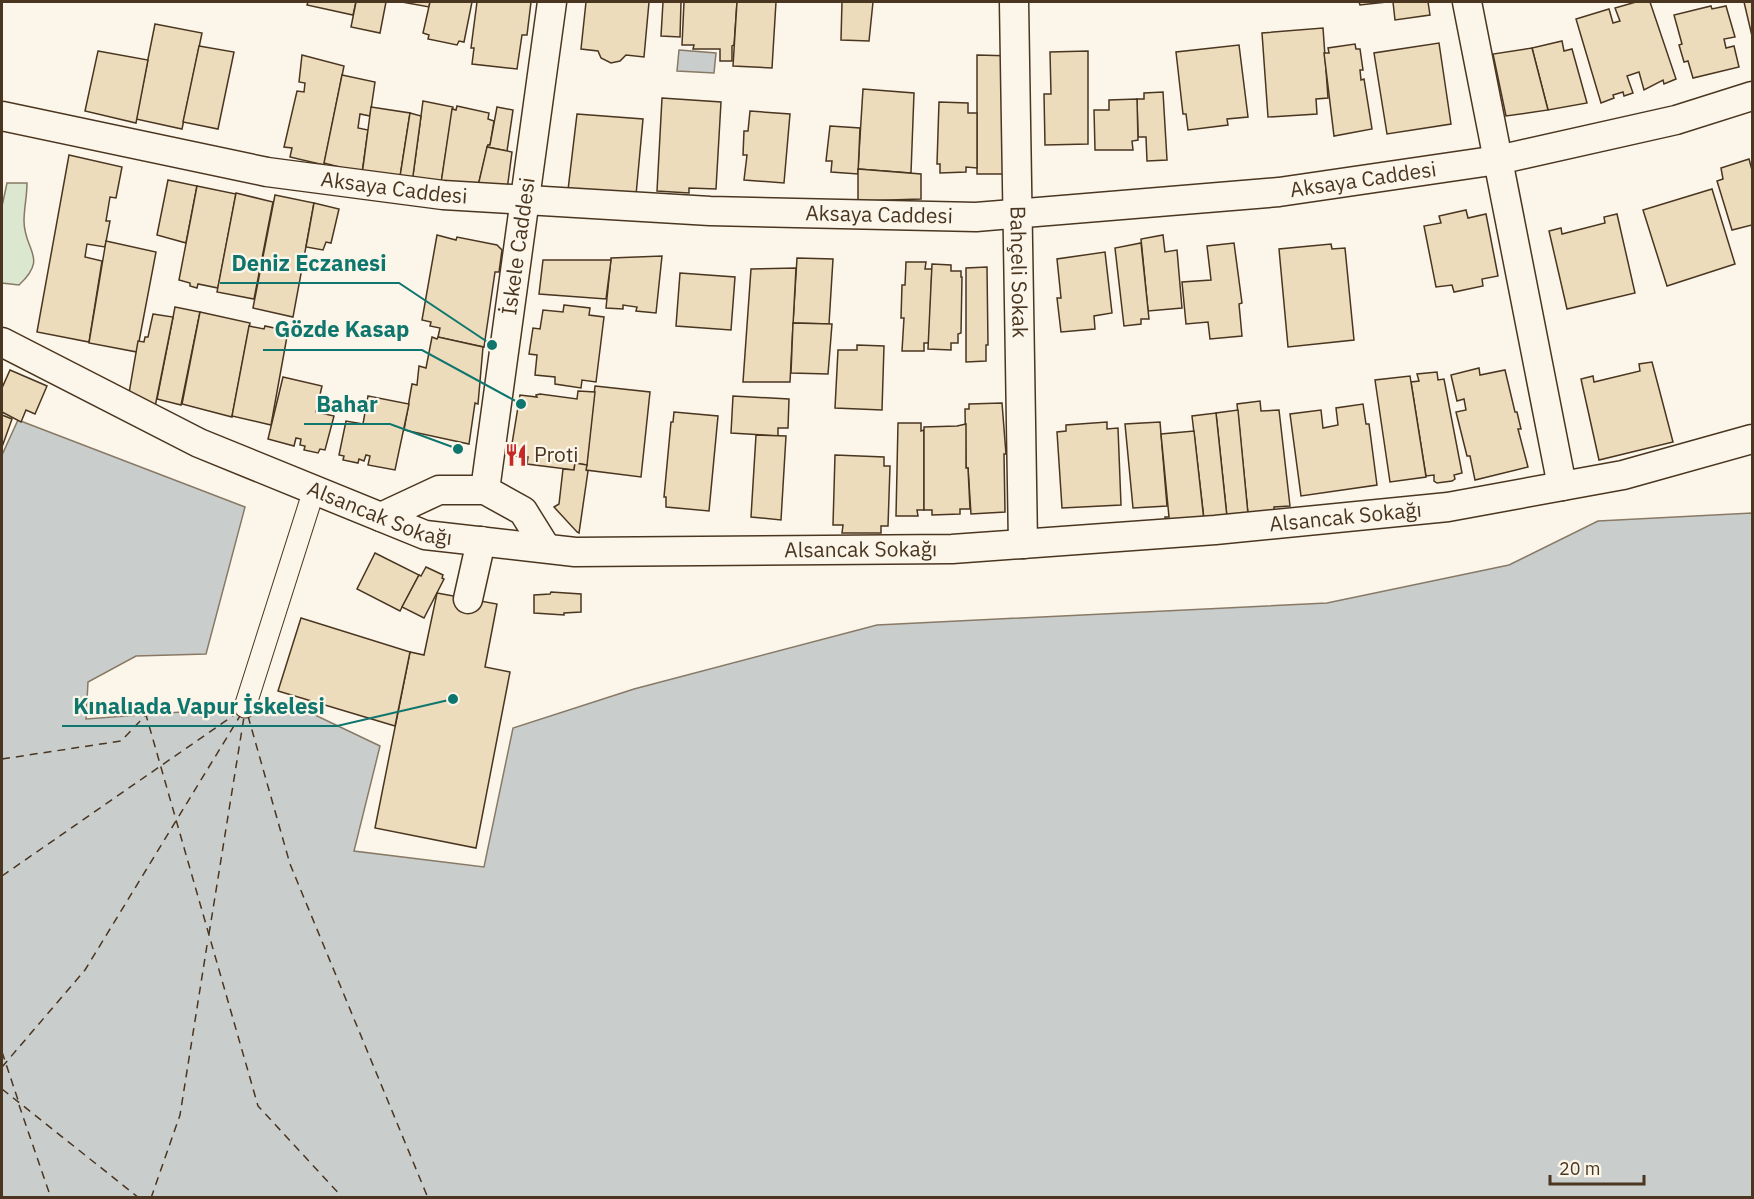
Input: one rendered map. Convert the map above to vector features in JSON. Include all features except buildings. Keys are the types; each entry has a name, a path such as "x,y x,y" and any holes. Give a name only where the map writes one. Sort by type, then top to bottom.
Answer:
{"street":[{"name":"İskele Caddesi","path":"485,490 552,2"},
{"name":"Bahçeli Sokak","path":"1014,2 1023,544"},
{"path":"1467,2 1562,486"},
{"name":"Aksaya Caddesi","path":"2,116 267,172 443,195 710,211 976,217 1279,192 1498,160 1676,120 1752,96"},
{"name":"Alsancak Sokağı","path":"2,342 199,443 424,535 575,552 940,549 1215,530 1448,507 1623,475 1752,439"},
{"path":"245,707 314,490"},
{"path":"381,517 439,490 485,490 523,511 546,548"},
{"path":"468,599 481,541"}],"green space":[{"path":"7,183 27,183 24,221 27,240 34,260 28,275 19,285 2,283 2,206"}],"shaded area":[{"path":"679,50 716,53 714,73 677,71"},
{"path":"18,420 245,507 206,654 136,656 88,682 86,719 292,704 380,746 354,851 484,867 513,728 634,689 877,625 1327,603 1509,565 1598,521 1752,513 1752,1197 2,1198 2,455"}],"ferry route":[{"path":"2,876 237,713"},
{"path":"2,759 121,741 146,715 258,1106 343,1198"},
{"path":"2,1067 85,970 240,716"},
{"path":"248,716 290,864 428,1198"},
{"path":"209,934 244,717"},
{"path":"151,1198 180,1115 208,939"},
{"path":"2,1052 18,1100"},
{"path":"2,1089 139,1198"},
{"path":"19,1105 51,1198"}],"place":[{"name":"Deniz Eczanesi","path":"492,345"},
{"name":"Gözde Kasap","path":"521,404"},
{"name":"Bahar","path":"458,449"},
{"name":"Proti","path":"516,455"},
{"name":"Kınalıada Vapur İskelesi","path":"453,699"}]}
